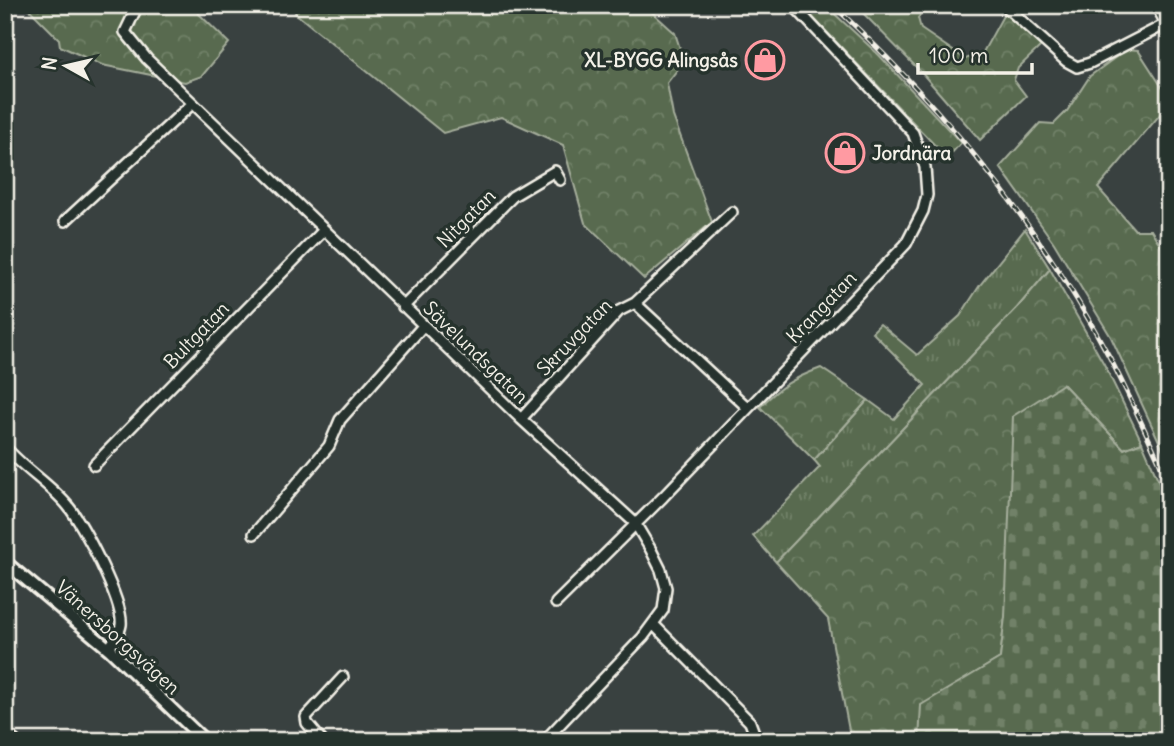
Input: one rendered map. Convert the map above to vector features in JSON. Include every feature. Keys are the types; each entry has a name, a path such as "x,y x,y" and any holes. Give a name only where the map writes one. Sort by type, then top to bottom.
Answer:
{"main road":[{"name":"Vänersborgsvägen","path":"5,562 109,649 205,741"}],"street":[{"name":"Sävelundsgatan","path":"138,5 125,32 147,59 403,307 635,523 661,570 666,588 663,610 544,741"},
{"name":"Krangatan","path":"556,603 906,244 923,211 927,195 925,167 913,133 793,5"},
{"path":"1004,5 1066,61 1077,67 1167,26 1156,5"},
{"path":"65,221 193,103"},
{"name":"Nitgatan","path":"403,307 513,196 555,171 560,180"},
{"path":"635,303 732,212"},
{"name":"Bultgatan","path":"94,465 324,230"},
{"name":"Skruvgatan","path":"521,419 619,311 635,303 748,408"},
{"path":"254,534 329,446 340,420 423,326"},
{"path":"5,447 19,463 58,495 85,531 119,609 121,626 109,649"},
{"path":"653,624 750,722 757,741"},
{"path":"322,741 307,723 306,717 344,677"},
{"path":"5,732 15,741"}],"green space":[{"path":"25,5 100,5 137,15 147,5 199,5 196,11 229,43 202,76 185,82 102,65 60,46 59,39"},
{"path":"301,5 644,5 675,33 684,61 667,83 673,116 712,222 644,279 585,223 563,145 501,117 443,133 295,13"},
{"path":"801,5 825,5 879,55 961,143 947,158"},
{"path":"855,5 929,5 918,18 921,29 965,59 982,54 1005,12 1041,46 1018,68 1014,80 1026,96 980,140 921,72"},
{"path":"1127,49 1138,50 1169,98 1169,104 1098,188 1135,230 1151,230 1169,259 1169,463 1111,337 1054,243 1000,167 1040,123 1054,124 1067,111 1090,76"},
{"path":"1025,229 1050,269 1017,308 776,562 753,536 820,467 814,460 868,400 894,419 925,385 872,332 880,324 917,355 960,316 980,285"},
{"path":"1050,269 1104,364 1142,442 1124,449 1063,384 1005,617 1000,658 922,705 919,741 851,741 828,619 776,562 1017,308"},
{"path":"821,368 868,400 814,460 760,407 788,383"},
{"path":"1063,384 1124,449 1142,442 1169,505 1169,741 919,741 921,705 1000,658 1005,617 1013,416"}],"railway":[{"path":"833,5 874,44 951,127 1020,215 1052,261 1110,358 1169,483"}],"place":[{"name":"XL-BYGG Alingsås","path":"765,60"},
{"name":"Jordnära","path":"845,153"}]}
